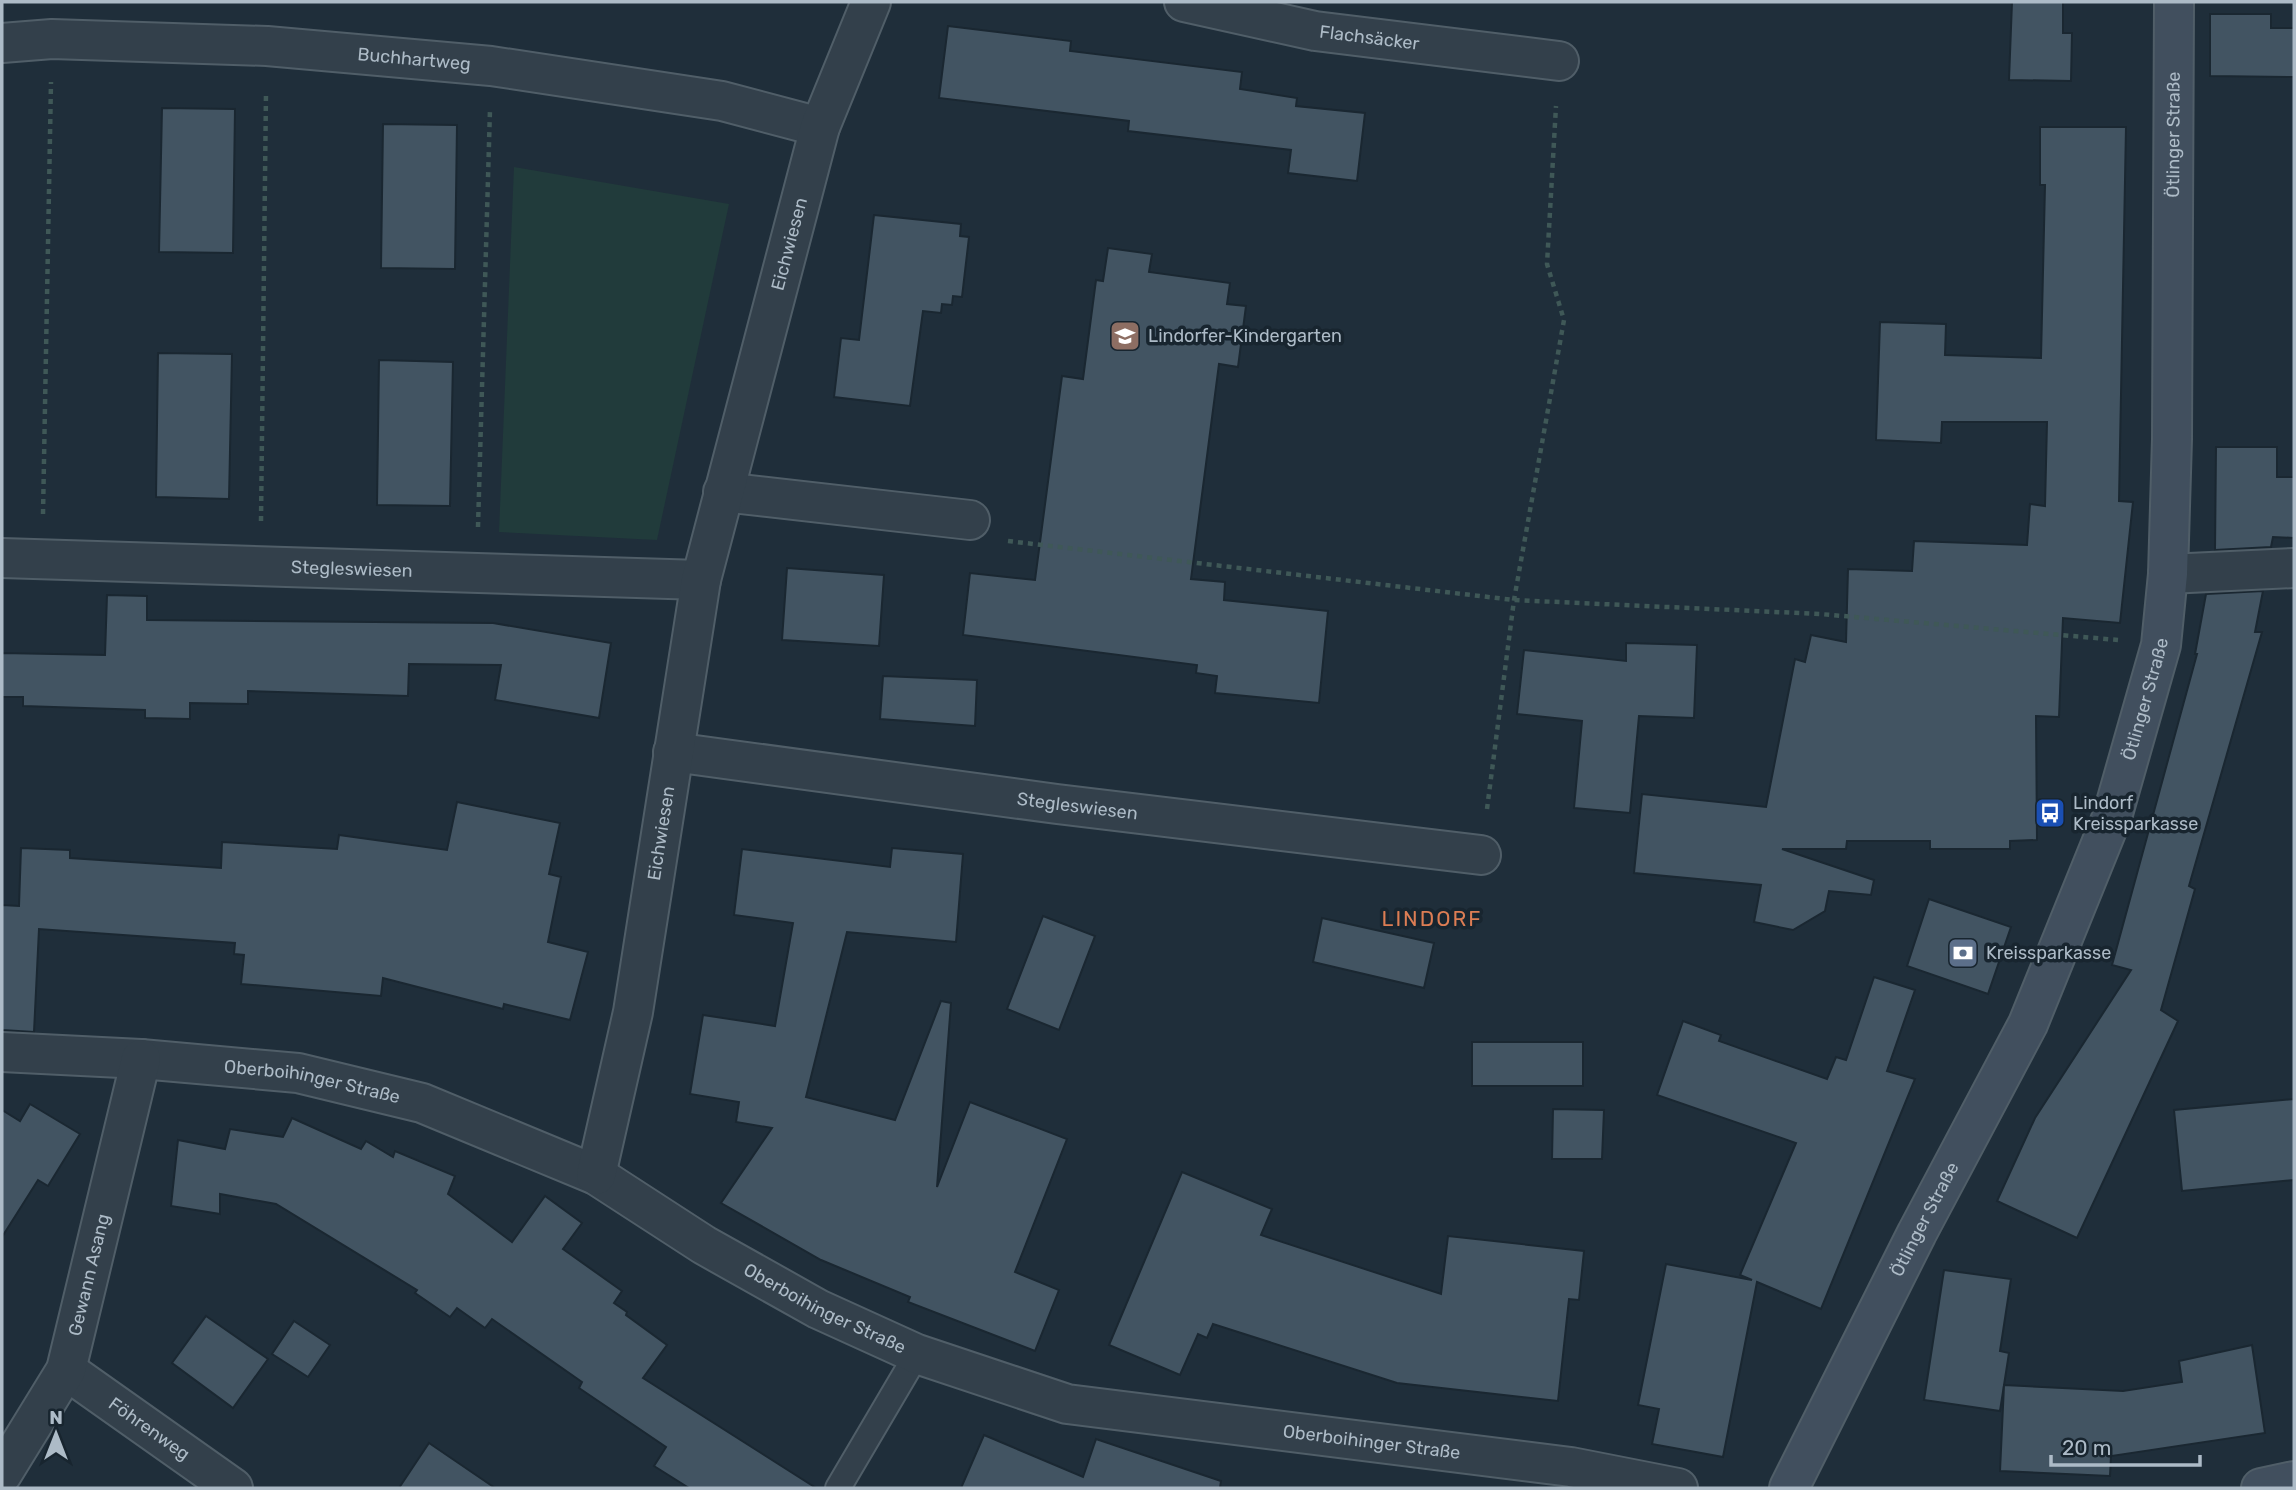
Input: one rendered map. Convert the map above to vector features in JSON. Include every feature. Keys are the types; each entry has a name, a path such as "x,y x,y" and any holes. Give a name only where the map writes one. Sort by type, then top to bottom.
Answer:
{"street":[{"name":"Eichwiesen","path":"596,1175 633,1012 701,580 820,127 871,2"},
{"name":"Flachsäcker","path":"1184,2 1315,31 1559,61"},
{"name":"Ötlinger Straße","path":"1789,1488 1917,1233 2028,1024 2112,817 2161,645 2168,575 2174,325 2174,2"},
{"name":"Buchhartweg","path":"2,43 52,39 267,46 491,66 722,101 820,127"},
{"path":"723,492 971,520"},
{"name":"Stegleswiesen","path":"2,558 701,580"},
{"path":"2168,575 2294,568"},
{"name":"Stegleswiesen","path":"673,752 1057,804 1481,855"},
{"name":"Oberboihinger Straße","path":"2,1052 141,1059 298,1073 422,1103 596,1175 704,1245 818,1309 917,1354 1067,1404 1571,1467 1678,1488"},
{"name":"Gewann Asang","path":"2,1474 66,1370 141,1059"},
{"name":"Föhrenweg","path":"66,1370 233,1488"},
{"path":"2261,1488 2294,1481"}],"lane":[{"path":"838,1488 917,1354"}],"path":[{"path":"42,560 52,39"},
{"path":"260,566 267,46"},
{"path":"1481,855 1514,600 1564,320 1547,264 1559,61"},
{"path":"477,574 491,66"},
{"path":"971,520 1006,541 1514,600 1820,614 2161,645"}],"green space":[{"path":"514,167 729,204 657,540 499,532"}],"building":[{"path":"2012,2 2063,2 2063,33 2072,33 2071,81 2009,80"},
{"path":"2210,14 2271,14 2271,28 2294,28 2294,77 2210,76"},
{"path":"948,26 1071,41 1070,51 1242,72 1240,89 1297,98 1296,106 1365,113 1357,181 1288,173 1291,150 1128,131 1129,121 939,98"},
{"path":"162,108 235,109 233,253 159,252"},
{"path":"383,124 457,125 455,269 381,268"},
{"path":"2040,127 2126,127 2119,501 2133,502 2120,623 2063,618 2059,717 2036,716 2037,840 2010,841 2010,849 1930,849 1930,841 1847,841 1846,849 1782,849 1874,880 1871,895 1829,891 1825,911 1793,930 1754,922 1761,885 1634,873 1642,794 1766,807 1795,659 1805,662 1811,635 1846,642 1848,569 1912,571 1914,541 2027,545 2030,504 2045,506 2047,422 1942,422 1941,443 1876,440 1880,322 1946,324 1945,355 2041,358 2045,185 2040,185"},
{"path":"874,215 961,224 960,236 969,237 962,297 953,296 952,305 942,304 941,313 923,311 910,406 834,397 841,338 859,340"},
{"path":"1108,248 1152,254 1149,272 1230,283 1227,304 1246,306 1238,367 1219,364 1191,579 1225,582 1224,600 1328,611 1319,703 1215,693 1217,676 1196,673 1197,665 963,635 970,573 1035,580 1062,376 1083,379 1096,280 1103,281"},
{"path":"158,353 232,354 229,499 156,497"},
{"path":"379,360 453,362 450,506 377,505"},
{"path":"2216,447 2277,447 2277,477 2294,477 2294,538 2273,537 2271,547 2215,550"},
{"path":"787,568 884,575 879,646 782,640"},
{"path":"2263,591 2255,632 2262,632 2189,886 2195,889 2161,1010 2178,1021 2077,1238 1997,1201 2035,1118 2131,970 2112,965 2197,654 2206,594"},
{"path":"107,595 147,596 147,620 493,623 611,643 599,718 495,700 501,665 409,664 408,696 248,691 248,704 190,703 190,719 145,718 145,710 23,706 23,697 2,697 2,653 105,655"},
{"path":"1626,643 1697,645 1694,718 1639,716 1630,813 1574,808 1582,721 1517,714 1524,650 1626,661"},
{"path":"883,676 977,680 975,726 880,719"},
{"path":"457,802 560,823 549,874 561,877 548,942 588,952 570,1020 504,1004 503,1009 383,978 381,996 241,984 244,955 234,954 235,943 39,929 34,1032 2,1030 2,905 19,906 21,848 70,850 70,858 221,868 222,842 337,849 339,835 447,850"},
{"path":"892,848 963,854 956,942 847,932 806,1097 895,1120 941,1001 951,1003 937,1187 970,1102 1067,1139 1015,1272 1059,1290 1035,1351 908,1302 910,1297 821,1260 721,1203 772,1128 736,1122 739,1102 690,1094 703,1015 775,1026 793,923 734,915 742,849 890,867"},
{"name":"Kreissparkasse","path":"1929,899 2011,927 1988,994 1907,966"},
{"path":"1043,916 1095,936 1059,1030 1007,1009"},
{"path":"1322,918 1434,943 1424,988 1313,962"},
{"path":"1874,977 1915,990 1887,1071 1915,1079 1821,1309 1757,1282 1723,1457 1652,1444 1659,1409 1638,1405 1666,1264 1752,1280 1740,1275 1796,1143 1657,1095 1683,1021 1721,1035 1719,1041 1827,1079 1836,1057 1846,1060"},
{"path":"1472,1042 1583,1042 1583,1086 1472,1086"},
{"path":"2294,1099 2294,1180 2182,1191 2174,1110"},
{"path":"30,1104 80,1134 48,1186 38,1180 2,1237 2,1110 20,1121"},
{"path":"1553,1109 1604,1110 1602,1159 1552,1159"},
{"path":"292,1118 361,1149 366,1141 393,1157 395,1151 455,1176 448,1194 512,1242 545,1196 582,1223 563,1249 622,1291 614,1303 667,1345 643,1378 816,1488 689,1488 654,1466 666,1447 579,1388 582,1382 492,1319 485,1328 457,1308 450,1317 415,1293 417,1290 276,1204 220,1194 220,1214 171,1206 178,1140 225,1149 230,1129 283,1137"},
{"path":"1182,1172 1272,1209 1261,1235 1441,1294 1448,1236 1584,1251 1579,1300 1569,1299 1558,1401 1397,1383 1213,1324 1207,1338 1198,1334 1180,1375 1109,1345"},
{"path":"1944,1270 2011,1279 2000,1351 2009,1353 2000,1411 1924,1400"},
{"path":"206,1316 268,1359 233,1408 172,1363"},
{"path":"294,1321 330,1345 308,1377 272,1354"},
{"path":"2252,1345 2265,1433 2111,1456 2110,1476 2000,1471 2004,1385 2123,1391 2182,1382 2179,1361"},
{"path":"984,1435 1083,1477 1096,1439 1221,1481 1220,1488 961,1488"},
{"path":"429,1443 495,1488 399,1488"}],"place":[{"name":"Lindorfer-Kindergarten","path":"1125,336"},
{"name":"Lindorf Kreissparkasse","path":"2050,813"},
{"name":"Kreissparkasse","path":"1963,953"}],"district":[{"name":"LINDORF","path":"1432,919"}]}
